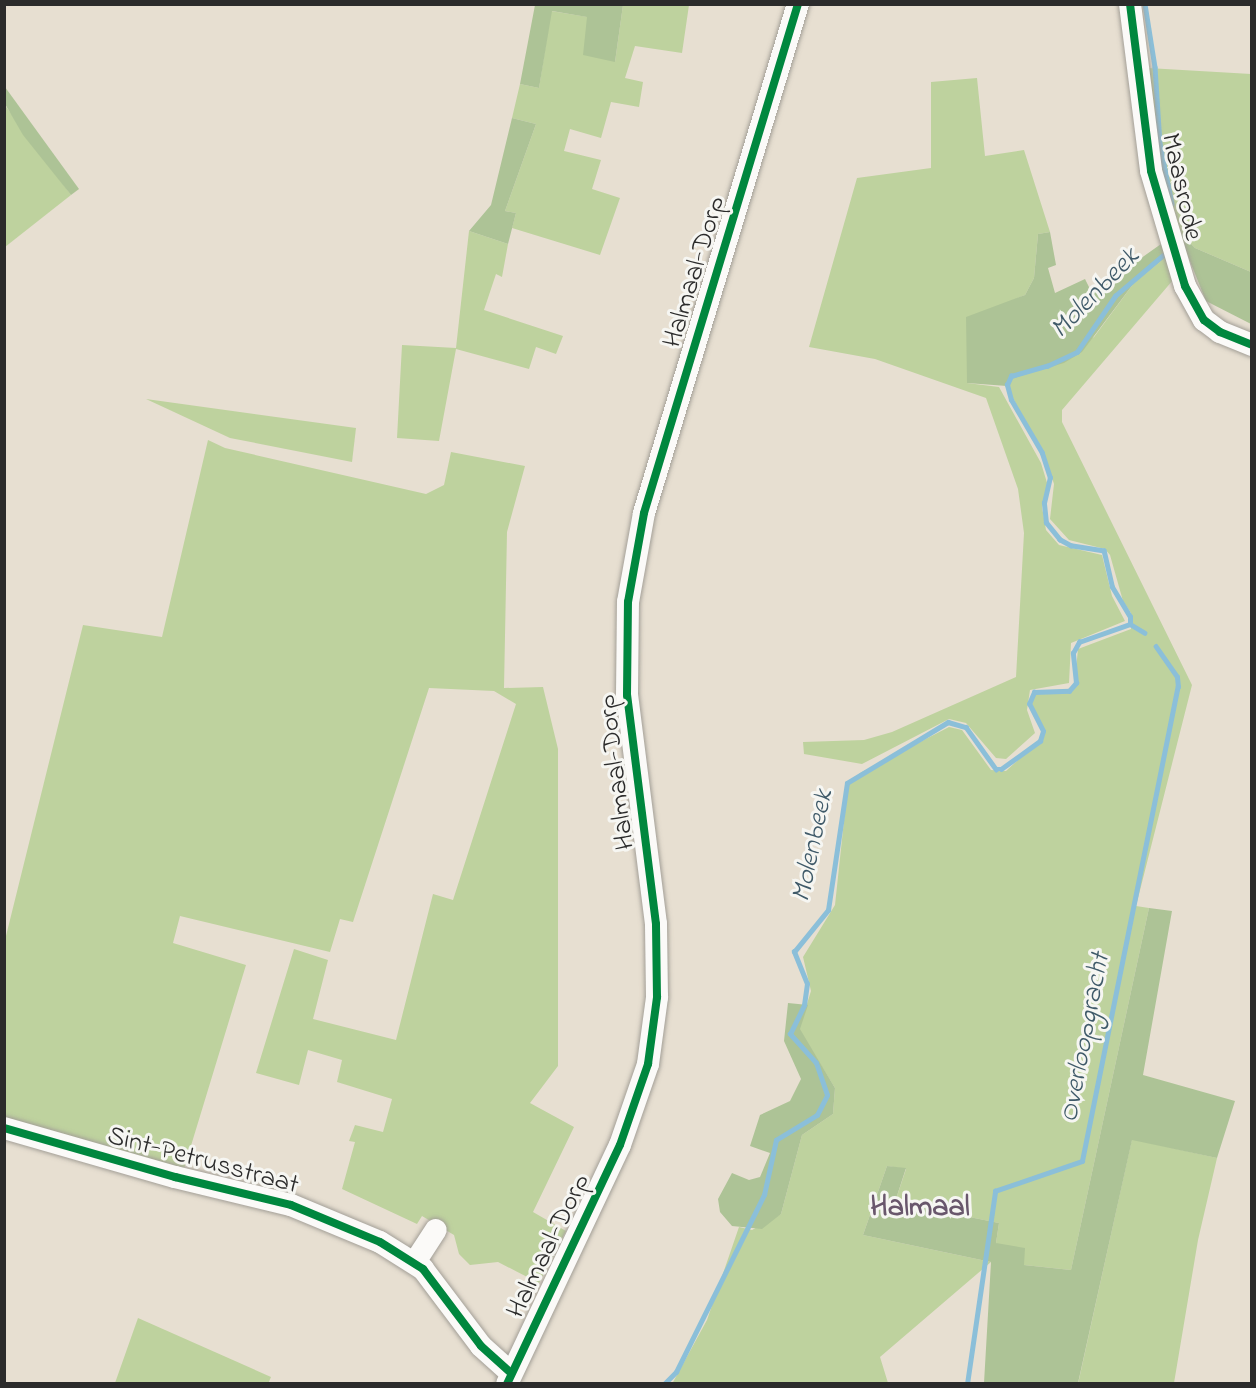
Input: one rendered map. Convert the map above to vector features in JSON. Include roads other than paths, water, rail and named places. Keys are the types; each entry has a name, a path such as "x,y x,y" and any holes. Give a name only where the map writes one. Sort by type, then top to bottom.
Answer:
{"street":[{"name":"Halmaal-Dorp","path":"509,1378 620,1145 648,1064 657,997 656,924 627,695 628,602 644,513 798,4"},
{"name":"Maasrode","path":"1130,4 1150,171 1185,286 1204,320 1220,332 1251,345"},
{"name":"Sint-Petrusstraat","path":"4,1128 176,1177 291,1205 341,1224 415,1262 509,1378"},
{"path":"415,1262 436,1230"}],"waterway":[{"name":"Molenbeek","path":"1145,4 1155,67 1160,144 1172,204"},
{"name":"Molenbeek","path":"664,1384 676,1372 764,1195 776,1140 817,1115 827,1095 816,1063 790,1034 804,1005 807,984 794,952 828,910 847,783 948,722 966,727 996,769 1001,769 1040,741 1043,731 1029,704 1034,692 1069,691 1076,683 1073,653 1079,642 1130,624 1130,617 1112,587 1104,551 1071,546 1060,540 1046,523 1044,503 1050,478 1042,453 1011,400 1007,385 1011,376 1047,366 1077,352 1115,296 1162,256"},
{"name":"Overloopgracht","path":"1130,624 1145,633"},
{"name":"Overloopgracht","path":"967,1384 995,1191 1082,1161 1178,687 1177,677 1156,647"}],"district":[{"name":"Halmaal","path":"920,1208"}]}
